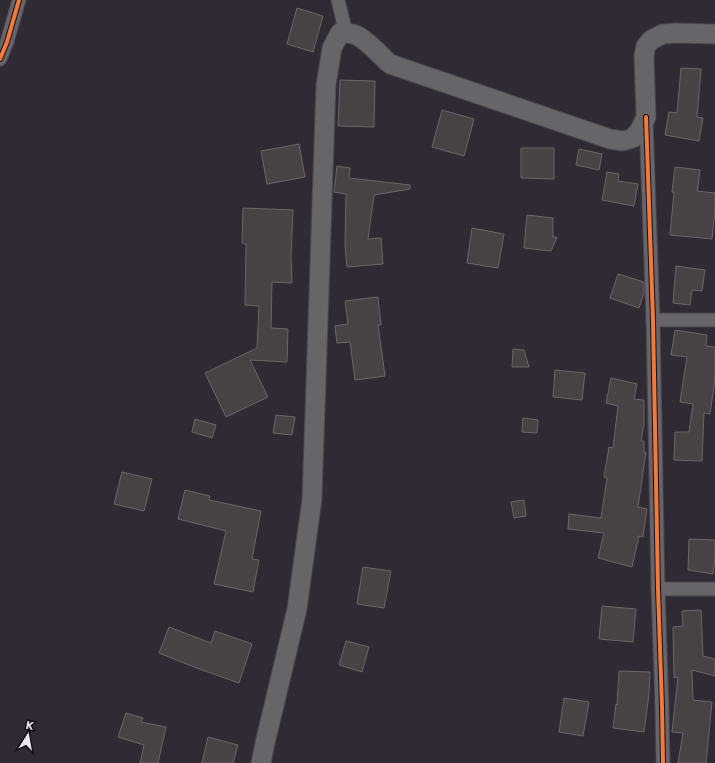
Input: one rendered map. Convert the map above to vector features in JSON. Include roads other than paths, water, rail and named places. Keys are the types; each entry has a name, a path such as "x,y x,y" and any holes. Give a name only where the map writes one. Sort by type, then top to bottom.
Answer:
{"main road":[{"path":"261,763 297,610 312,499 326,85 332,48 340,33 355,35 364,40 390,64 610,139 623,141 633,138 640,130 646,117 644,56 646,46 651,40 663,34 715,34"}],"street":[{"path":"0,60 7,42 19,0"},
{"path":"338,0 346,33"},
{"path":"646,117 653,320 663,763"},
{"path":"653,320 715,320"},
{"path":"658,589 715,589"}]}
